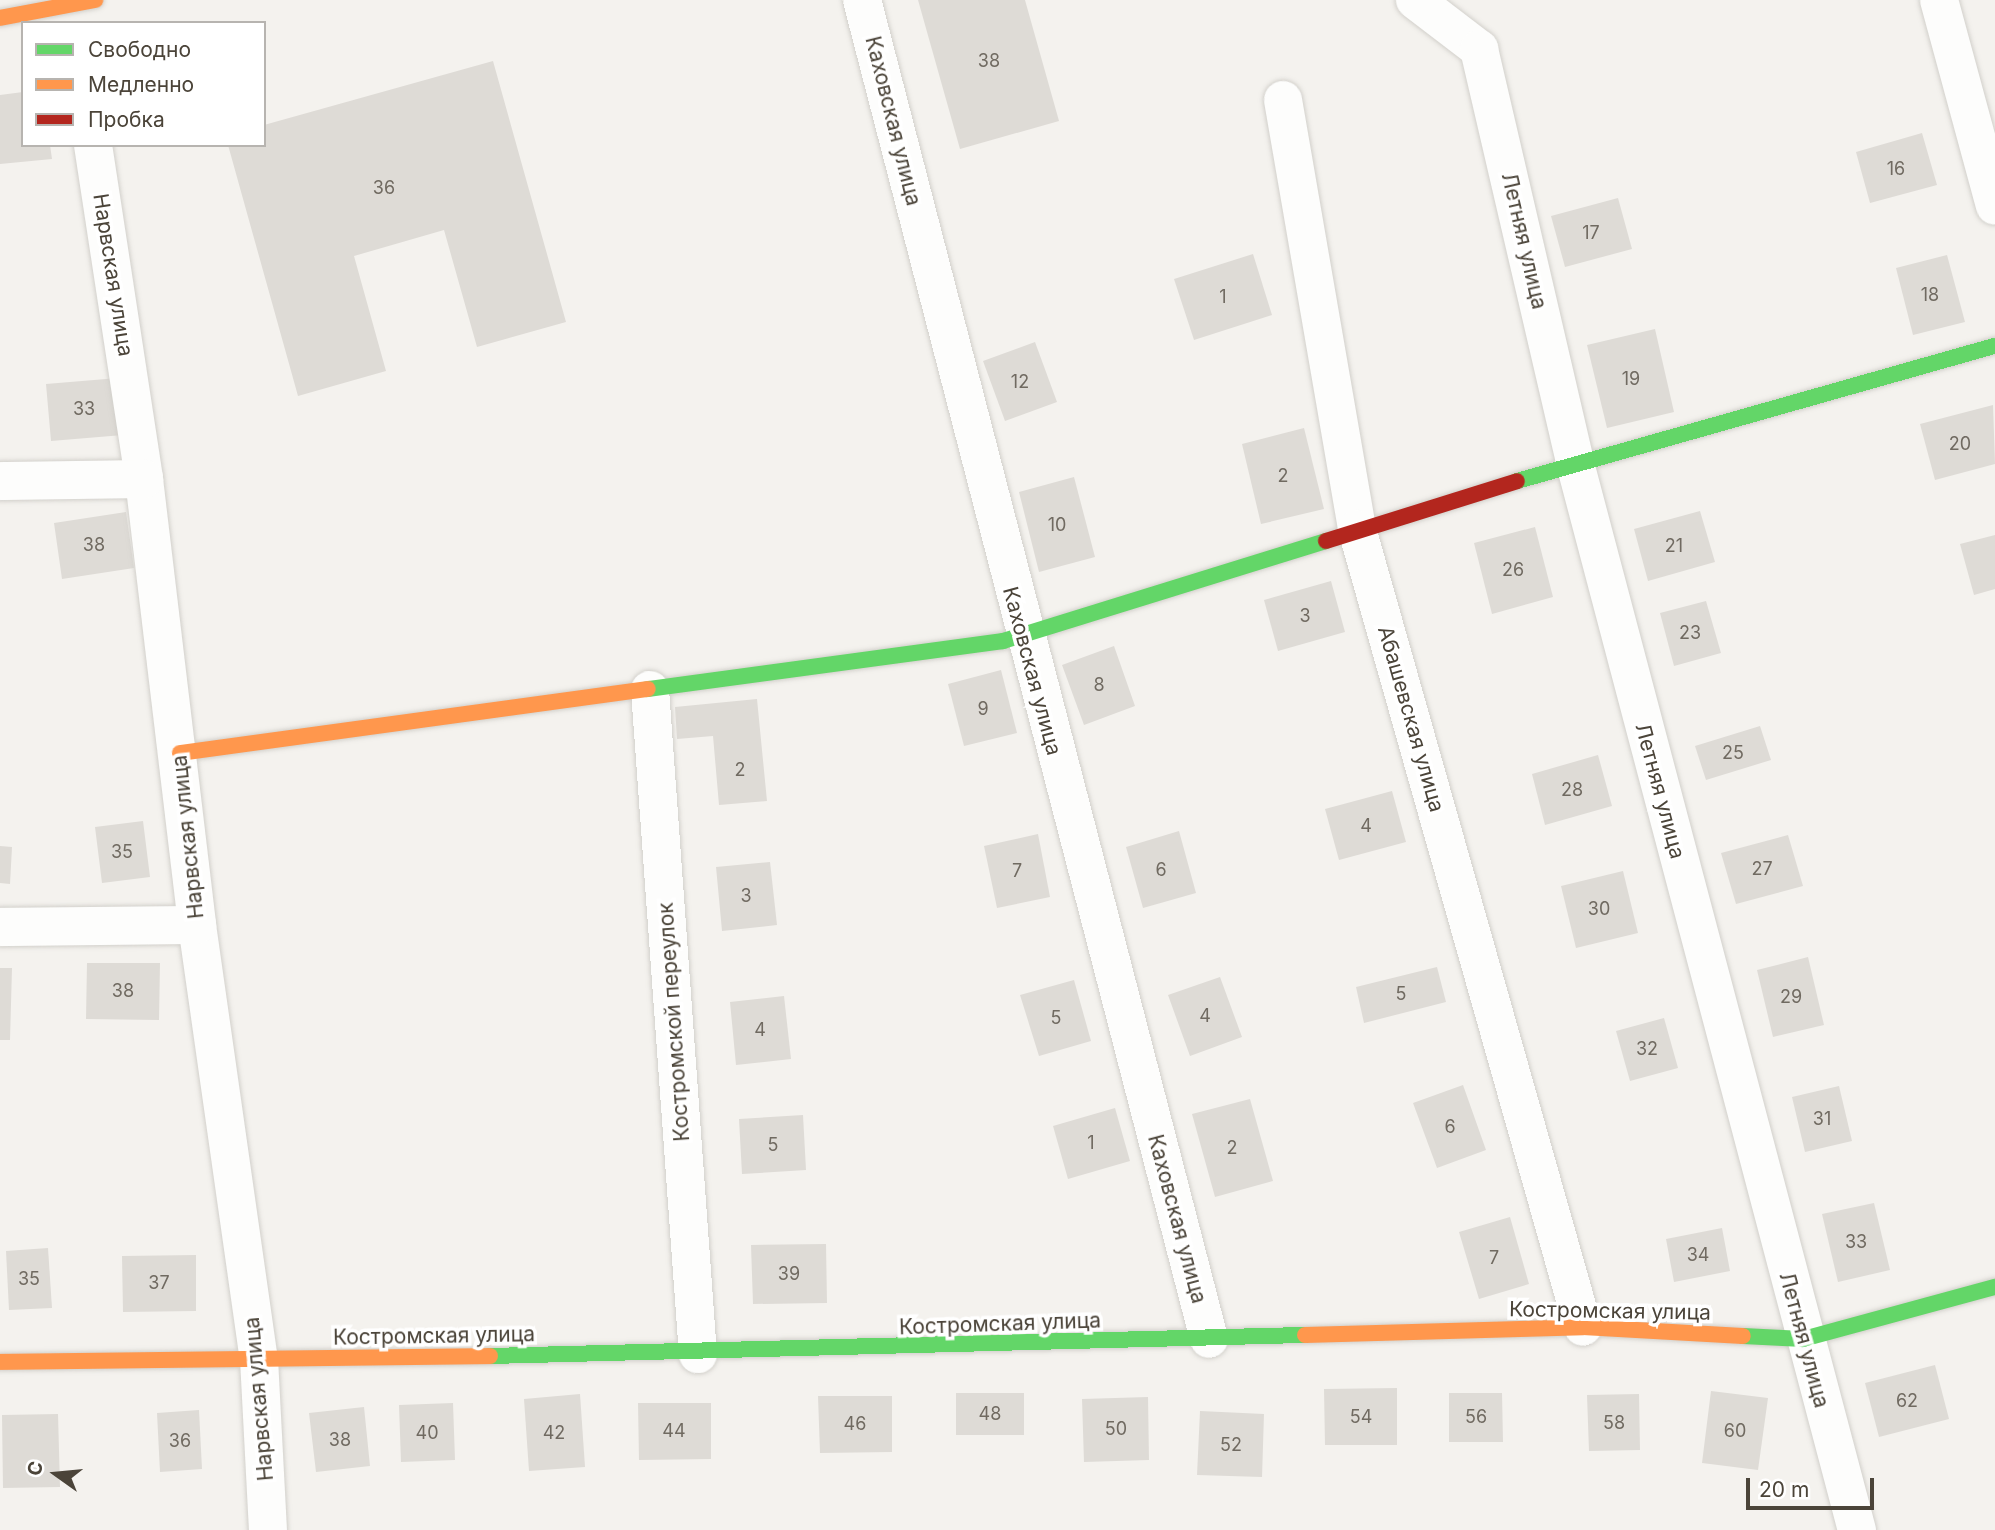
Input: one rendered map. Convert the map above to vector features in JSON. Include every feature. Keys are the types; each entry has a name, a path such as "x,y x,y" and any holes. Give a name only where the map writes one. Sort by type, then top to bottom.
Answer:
{"street":[{"name":"Каховская улица","path":"862,0 1023,635 1209,1339"},
{"name":"Летняя улица","path":"1415,0 1479,49 1575,463 1803,1339 1857,1530"},
{"path":"1938,0 1995,206"},
{"path":"0,18 78,7"},
{"name":"Абашевская улица","path":"1283,100 1357,529 1583,1327"},
{"name":"Нарвская улица","path":"93,147 144,479 180,753 197,925 259,1359 268,1530"},
{"path":"180,753 650,690 1023,635 1575,463 1995,346"},
{"path":"0,481 144,479"},
{"name":"Костромской переулок","path":"650,690 698,1354"},
{"path":"0,927 197,925"},
{"name":"Костромская улица","path":"0,1362 698,1354 1583,1327 1803,1339 1995,1287"}],"building":[{"path":"918,0 1025,0 1059,121 960,149"},
{"path":"493,61 566,322 477,347 444,230 354,256 386,371 298,396 229,147 266,147 266,124"},
{"path":"21,92 21,147 50,147 52,159 0,164 0,95"},
{"path":"1922,133 1937,185 1870,203 1856,152"},
{"path":"1618,198 1632,249 1565,267 1551,216"},
{"path":"1253,254 1272,315 1194,340 1174,279"},
{"path":"1947,255 1965,322 1913,335 1896,268"},
{"path":"1655,329 1674,412 1607,428 1587,345"},
{"path":"1035,342 1057,402 1005,421 983,361"},
{"path":"118,378 123,435 51,441 46,384"},
{"path":"1993,405 1995,464 1935,480 1920,424"},
{"path":"1304,428 1324,509 1261,524 1242,444"},
{"path":"1074,477 1095,557 1039,572 1019,492"},
{"path":"1700,511 1715,562 1648,581 1634,529"},
{"path":"126,512 134,568 62,579 54,523"},
{"path":"1535,527 1553,597 1492,614 1474,543"},
{"path":"1995,535 1995,589 1974,595 1960,544"},
{"path":"1331,581 1345,632 1278,651 1264,600"},
{"path":"1706,601 1721,653 1674,666 1660,613"},
{"path":"1114,646 1135,706 1084,725 1062,665"},
{"path":"1001,670 1017,733 964,746 948,684"},
{"path":"757,699 767,801 719,805 713,736 677,739 675,707"},
{"path":"1760,726 1771,760 1706,780 1695,746"},
{"path":"1598,755 1612,806 1545,825 1532,774"},
{"path":"1392,791 1406,842 1339,860 1325,809"},
{"path":"143,821 150,877 102,883 95,827"},
{"path":"1179,831 1196,893 1143,908 1126,847"},
{"path":"1038,834 1050,897 997,908 984,846"},
{"path":"1788,835 1803,886 1736,904 1721,853"},
{"path":"0,846 12,847 10,884 0,883"},
{"path":"770,862 777,925 722,931 716,867"},
{"path":"1623,871 1638,933 1576,948 1561,886"},
{"path":"1808,957 1824,1025 1773,1037 1757,970"},
{"path":"87,963 160,963 159,1020 86,1019"},
{"path":"1437,967 1446,1002 1364,1023 1356,987"},
{"path":"0,968 12,968 10,1040 0,1040"},
{"path":"1220,977 1242,1037 1190,1056 1168,995"},
{"path":"1074,980 1091,1041 1039,1056 1020,995"},
{"path":"784,996 791,1059 736,1065 730,1002"},
{"path":"1664,1018 1678,1068 1630,1081 1616,1031"},
{"path":"1463,1085 1486,1150 1437,1168 1413,1103"},
{"path":"1839,1086 1852,1141 1805,1152 1792,1097"},
{"path":"1250,1099 1273,1181 1215,1197 1192,1114"},
{"path":"1115,1108 1130,1161 1068,1179 1053,1126"},
{"path":"803,1115 806,1170 742,1174 739,1119"},
{"path":"1874,1203 1890,1270 1838,1282 1822,1214"},
{"path":"1510,1217 1529,1284 1479,1299 1459,1232"},
{"path":"1722,1228 1730,1271 1674,1282 1666,1239"},
{"path":"826,1244 827,1303 753,1304 751,1245"},
{"path":"48,1248 52,1308 9,1310 6,1251"},
{"path":"196,1255 196,1311 123,1312 122,1256"},
{"path":"1935,1365 1949,1419 1879,1437 1865,1383"},
{"path":"1397,1388 1397,1445 1325,1445 1324,1389"},
{"path":"1711,1391 1768,1398 1758,1470 1702,1463"},
{"path":"956,1393 1024,1393 1024,1435 956,1435"},
{"path":"1449,1393 1502,1393 1503,1442 1449,1442"},
{"path":"580,1394 585,1467 529,1471 524,1399"},
{"path":"1639,1394 1640,1450 1589,1451 1587,1395"},
{"path":"818,1396 892,1396 892,1452 820,1453"},
{"path":"1148,1397 1149,1460 1084,1462 1082,1399"},
{"path":"453,1403 455,1460 401,1462 399,1405"},
{"path":"638,1403 711,1403 711,1459 639,1460"},
{"path":"364,1407 370,1466 316,1472 309,1413"},
{"path":"199,1410 202,1469 160,1472 157,1413"},
{"path":"1200,1411 1264,1414 1262,1477 1197,1475"},
{"path":"58,1414 60,1487 3,1488 2,1415"}],"traffic: fast":[{"path":"1517,481 1995,346"},
{"path":"648,689 1003,641 1326,541"},
{"path":"1743,1336 1803,1339 1995,1287"},
{"path":"490,1356 1305,1335"}],"traffic: slow":[{"path":"0,18 95,0"},
{"path":"180,753 648,689"},
{"path":"1305,1335 1583,1327 1743,1336"},
{"path":"0,1362 490,1356"}],"traffic: jam":[{"path":"1326,541 1517,481"}]}
